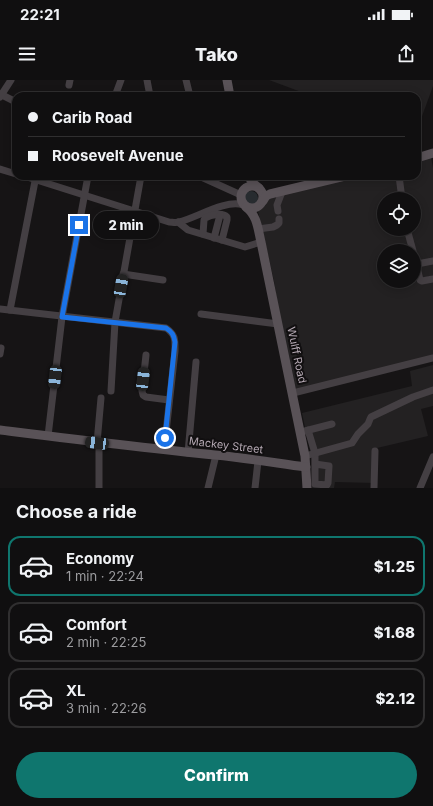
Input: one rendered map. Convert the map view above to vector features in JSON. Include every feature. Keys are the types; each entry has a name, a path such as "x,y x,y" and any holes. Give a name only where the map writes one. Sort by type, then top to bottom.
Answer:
{"main road":[{"path":"227,80 229,92"},
{"path":"421,153 433,150"},
{"path":"421,157 433,154"},
{"path":"243,199 246,180"},
{"path":"250,180 262,194 262,202"},
{"path":"243,199 249,187 252,186 263,191 305,180"},
{"path":"243,199 253,208 257,208 267,195 329,180"},
{"name":"Wulff Road","path":"243,199 252,213 258,229 293,393 304,431 307,488"},
{"name":"Wulff Road","path":"258,229 258,214 262,202"},
{"name":"Mackey Street","path":"0,430 98,443 216,455 306,468"}],"street":[{"path":"11,80 1,95 12,100"},
{"path":"116,92 121,80"},
{"path":"147,80 149,92"},
{"path":"186,80 189,92"},
{"path":"0,169 12,173"},
{"path":"10,310 35,180"},
{"path":"41,180 169,222 178,222 243,199"},
{"path":"48,436 62,317 87,180"},
{"path":"111,391 115,322 140,180"},
{"path":"207,180 243,199"},
{"path":"400,180 401,192"},
{"path":"258,229 277,225 279,223 277,205 282,192"},
{"path":"202,234 205,218 215,215 224,215 227,217 227,220 222,240"},
{"path":"214,238 220,215"},
{"path":"178,222 188,230 245,247 261,242"},
{"path":"421,263 433,261"},
{"path":"123,274 164,280"},
{"path":"421,281 433,278"},
{"path":"0,309 166,328 170,331 174,336 175,351 164,450"},
{"path":"201,314 278,324"},
{"path":"146,355 142,391 143,395 146,397 169,400"},
{"path":"293,393 433,358"},
{"path":"188,453 196,362"},
{"path":"305,456 352,443 358,434 368,424 371,417 413,397 433,390"},
{"path":"99,488 98,443 101,398"},
{"path":"315,464 315,454 304,431 332,424"},
{"path":"374,451 374,488"},
{"path":"208,488 216,455"},
{"path":"420,488 433,456"},
{"path":"255,488 258,461"}],"shaded area":[{"path":"269,80 433,80 433,86 421,119 421,92 301,92"},
{"path":"431,157 433,168 433,356 295,390 281,326 274,281 255,198 333,180 421,180 421,159"},
{"path":"251,191 256,193 258,198 256,203 251,205 246,203 244,198 246,193"},
{"path":"433,365 433,406 421,409 428,436 377,448 375,483 335,482 334,488 312,488 311,455 302,413 412,386 410,371"}],"route":[{"path":"79,225 62,317 166,328 170,331 174,336 175,351 165,438"}]}
